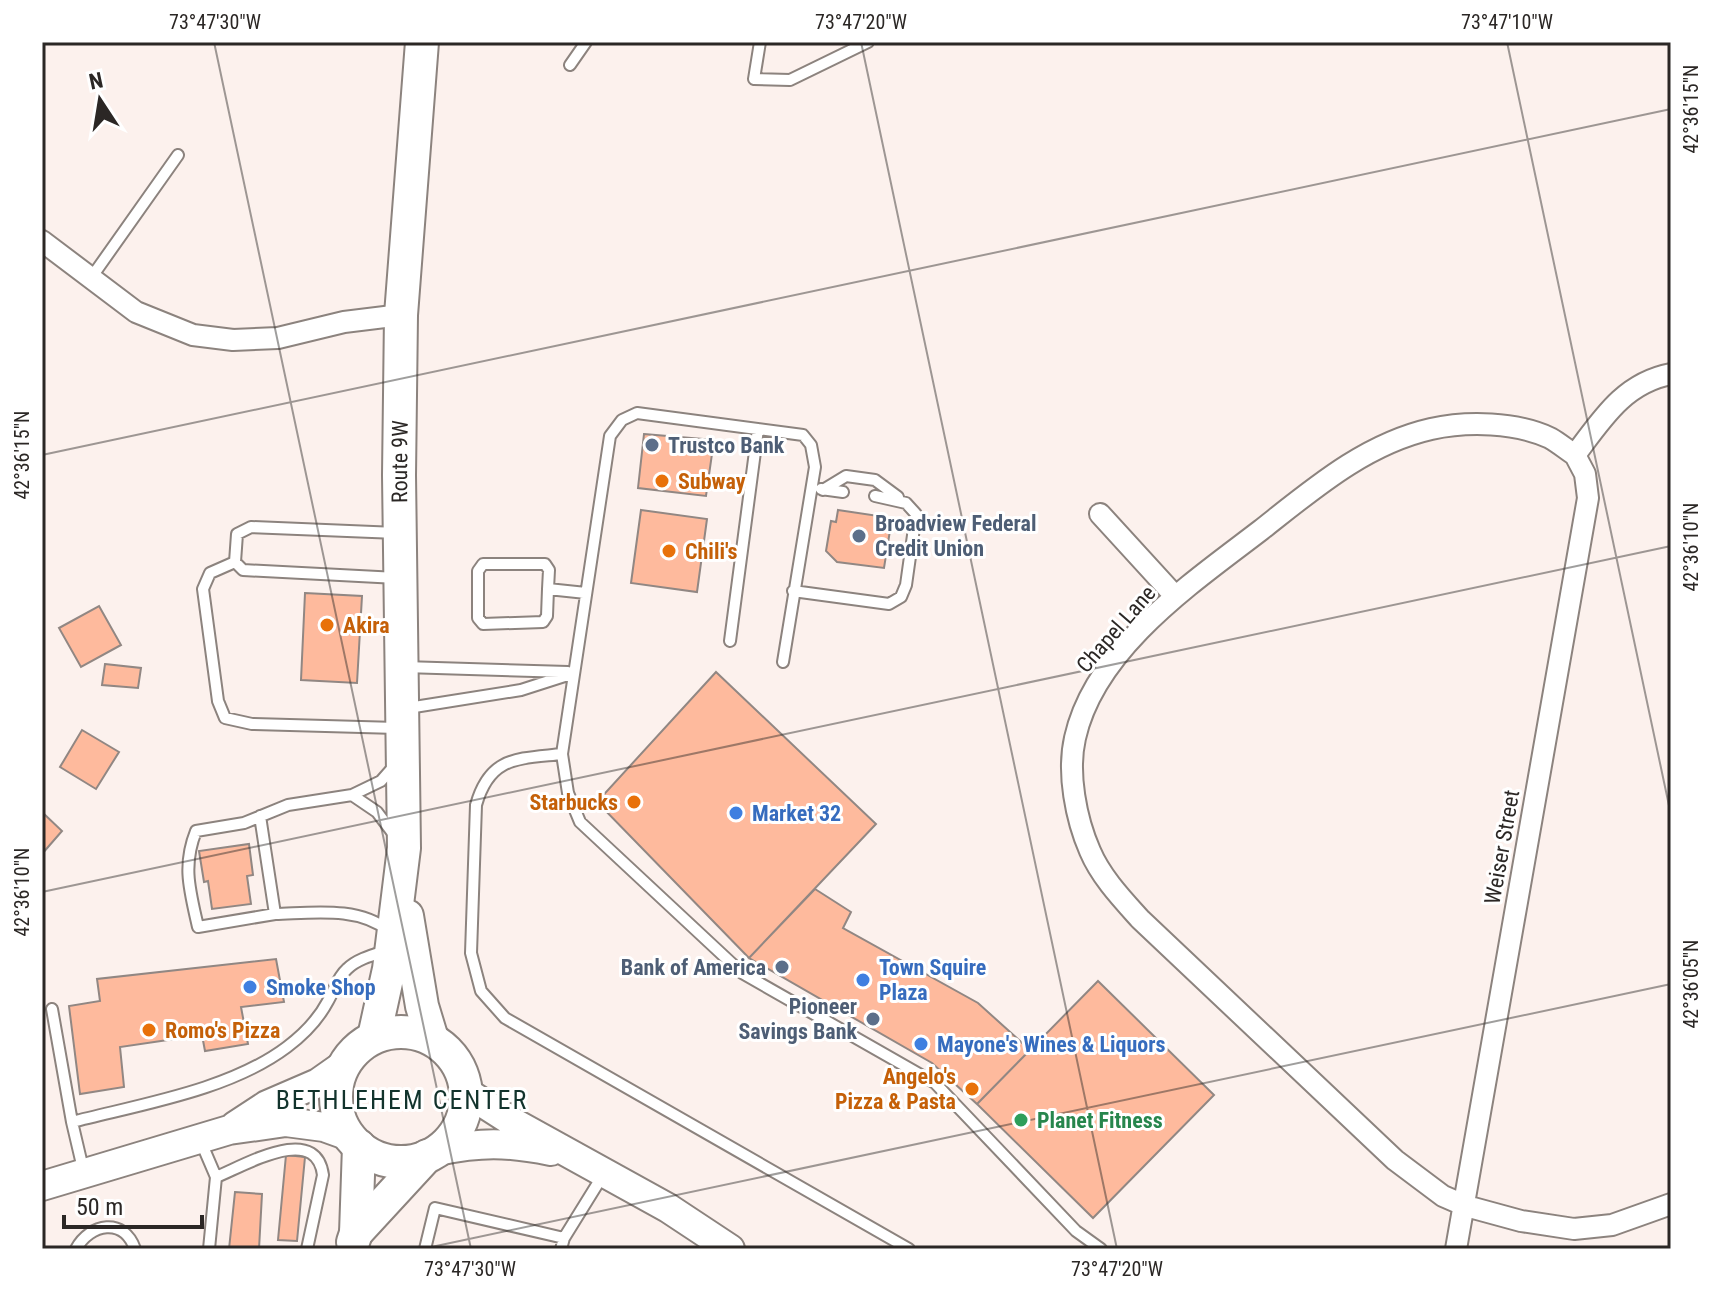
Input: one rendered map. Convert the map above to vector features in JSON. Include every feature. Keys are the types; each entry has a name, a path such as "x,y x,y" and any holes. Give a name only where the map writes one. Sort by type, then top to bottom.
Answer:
{"main road":[{"name":"Route 9W","path":"374,1037 384,1001 404,848 399,533 401,315 422,42"},
{"name":"Route 9W","path":"401,881 416,975 432,1039"},
{"path":"229,1130 267,1105 318,1083 345,1064 374,1037 393,1032 413,1033 432,1039 449,1052 461,1071 466,1092 465,1109 459,1125 450,1140 432,1154 353,1241"},
{"path":"345,1064 338,1081 336,1101 340,1119 354,1141 353,1241"},
{"path":"466,1092 516,1124 668,1208 730,1249"},
{"path":"42,1186 229,1130 286,1122 324,1127 354,1141 374,1156 391,1161 409,1161 478,1143 522,1145 573,1155"}],"street":[{"path":"42,241 136,312 193,335 233,340 278,338 344,322 401,315"},
{"path":"1575,455 1608,411 1633,389 1650,378 1671,374"},
{"name":"Chapel Lane","path":"1575,455 1551,439 1521,428 1480,425 1433,428 1372,450 1329,477 1175,596 1112,664 1091,696 1080,723 1074,740 1072,774 1077,807 1090,852 1111,886 1163,941 1395,1160 1443,1196 1466,1206 1521,1221 1574,1229 1612,1225 1671,1204"},
{"name":"Weiser Street","path":"1456,1249 1466,1206 1498,1005 1588,498 1585,474 1575,455"},
{"path":"1100,514 1175,596"}],"lane":[{"path":"570,65 586,42"},
{"path":"760,42 754,79 790,80 867,43"},
{"path":"852,42 867,43"},
{"path":"91,278 178,155"},
{"path":"783,662 815,467 811,445 803,435 758,429 637,413 622,420 610,436 562,754 568,793 580,822 742,973 935,1083 1076,1231 1101,1249"},
{"path":"730,641 758,429"},
{"path":"793,591 889,604 901,597 906,585 916,514 875,480 846,476 823,490"},
{"path":"811,488 843,492"},
{"path":"875,496 906,503"},
{"path":"399,533 251,527 237,534 235,562 243,570 400,578"},
{"path":"235,562 210,573 203,589 218,701 225,718 252,724 402,731"},
{"path":"483,564 545,564 549,570 548,589 547,616 543,622 483,624 478,618 478,571 483,564"},
{"path":"548,589 586,593"},
{"path":"401,667 541,669 574,673"},
{"path":"72,1122 202,1087 260,1066 290,1045 314,1022 329,1000 336,982 349,967 393,942 380,924 358,915 318,912 275,914 198,927 189,887 189,850 196,831 244,823 288,805 352,795 381,781 402,731 441,701 521,690 574,673"},
{"path":"562,754 522,758 496,768 483,783 476,805 471,953 481,991 505,1018 909,1249"},
{"path":"352,795 377,812 404,848"},
{"path":"260,816 275,914"},
{"path":"52,1009 84,1173"},
{"path":"200,1140 216,1177 209,1248"},
{"path":"216,1177 281,1151 301,1148 311,1151 322,1165 323,1175 307,1249"},
{"path":"425,1249 435,1208 562,1244 604,1173"},
{"path":"76,1249 82,1240 94,1232 112,1227 123,1229 130,1236 132,1249"}],"building":[{"path":"644,434 714,440 706,496 638,488"},
{"name":"Chili's","path":"641,510 707,519 697,592 631,583"},
{"name":"Broadview Federal Credit Union","path":"838,510 892,518 884,568 837,562 826,551 831,521 836,522"},
{"path":"305,593 362,596 357,683 301,680"},
{"path":"99,606 121,645 81,667 59,628"},
{"path":"105,664 141,668 138,688 102,685"},
{"name":"Market 32","path":"716,672 876,824 749,958 597,802"},
{"path":"82,730 119,752 96,789 60,767"},
{"path":"42,812 62,831 42,854"},
{"path":"249,844 253,875 247,876 251,904 212,909 199,851"},
{"name":"Town Squire Plaza","path":"815,889 851,912 843,928 978,1003 1030,1050 977,1104 932,1063 749,958"},
{"path":"276,959 284,1002 241,1007 248,1044 205,1051 202,1035 120,1047 124,1087 80,1094 69,1006 100,1001 97,979"},
{"path":"1098,981 1214,1095 1093,1218 977,1104"},
{"path":"286,1155 305,1157 297,1241 278,1240"},
{"path":"235,1192 262,1194 259,1249 229,1249"}],"place":[{"name":"Trustco Bank","path":"652,445"},
{"name":"Subway","path":"662,481"},
{"name":"Broadview Federal Credit Union","path":"859,536"},
{"name":"Chili's","path":"669,551"},
{"name":"Akira","path":"327,625"},
{"name":"Starbucks","path":"634,802"},
{"name":"Market 32","path":"736,813"},
{"name":"Bank of America","path":"782,967"},
{"name":"Town Squire Plaza","path":"863,980"},
{"name":"Smoke Shop","path":"250,987"},
{"name":"Pioneer Savings Bank","path":"873,1019"},
{"name":"Romo's Pizza","path":"149,1030"},
{"name":"Mayone's Wines & Liquors","path":"921,1044"},
{"name":"Angelo's Pizza & Pasta","path":"972,1089"},
{"name":"Planet Fitness","path":"1021,1120"}],"district":[{"name":"BETHLEHEM CENTER","path":"402,1100"}]}
